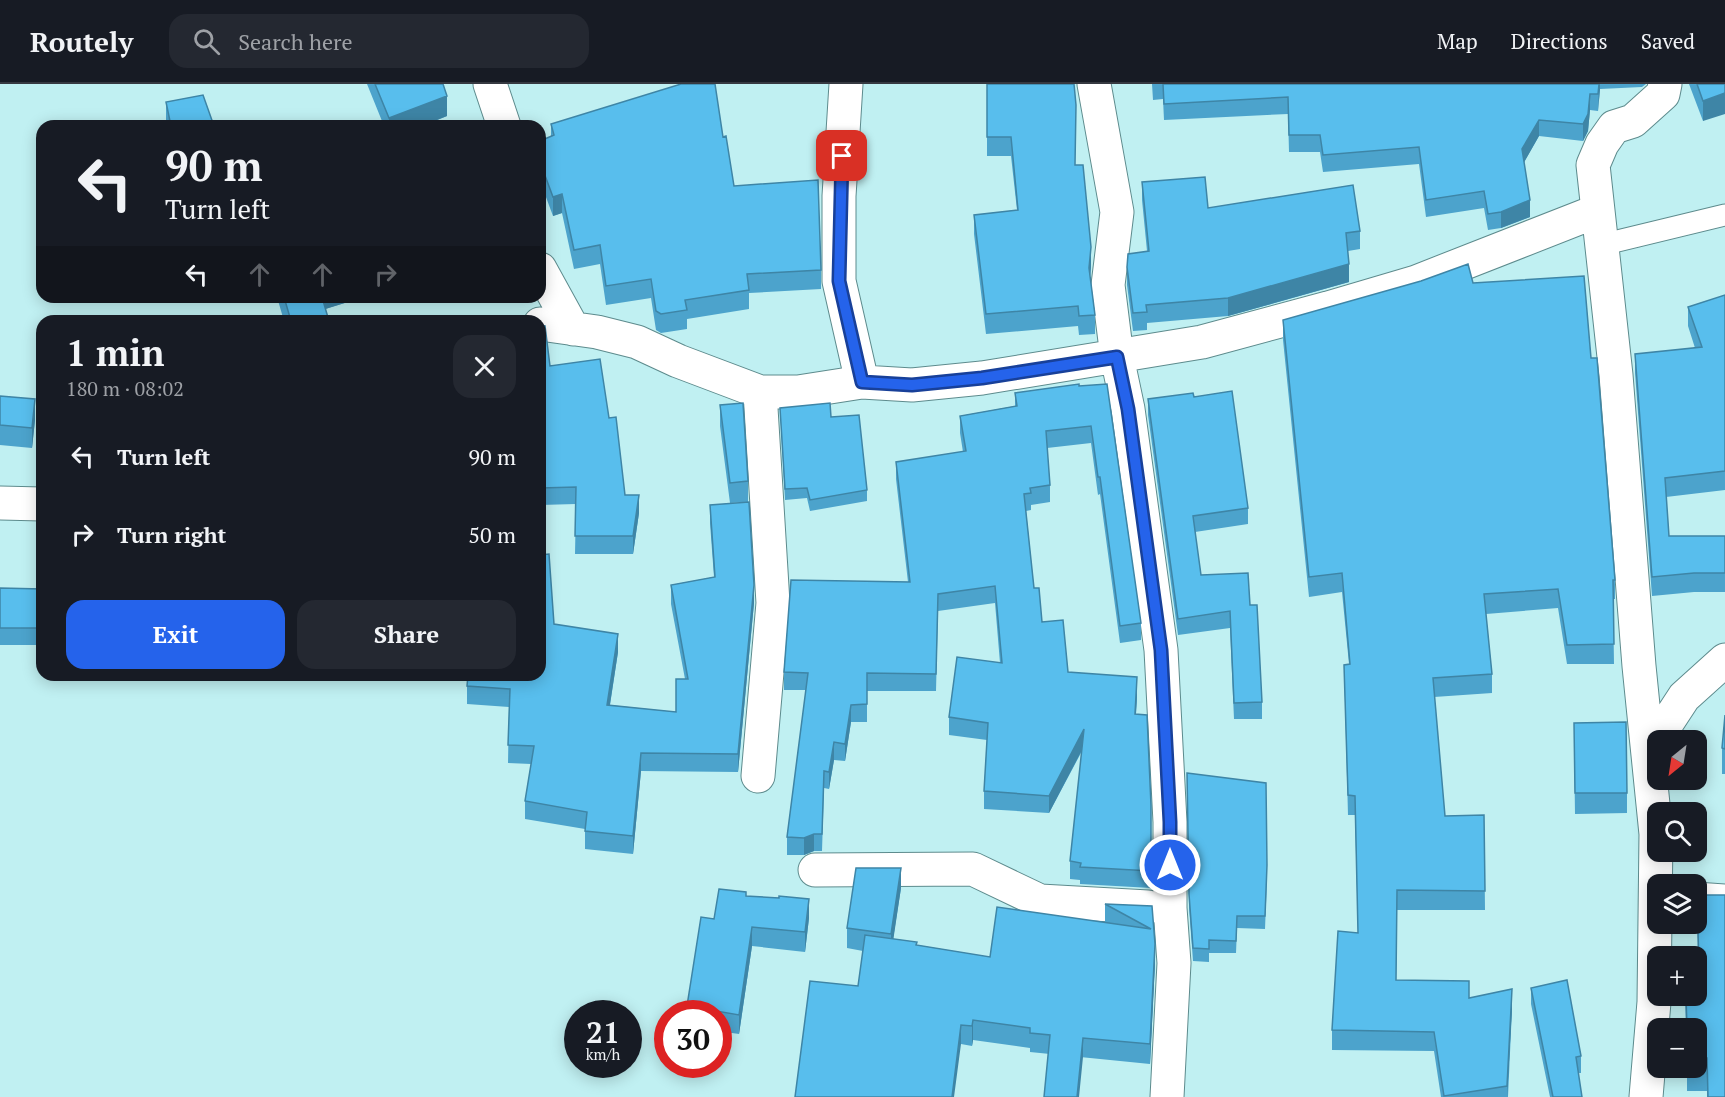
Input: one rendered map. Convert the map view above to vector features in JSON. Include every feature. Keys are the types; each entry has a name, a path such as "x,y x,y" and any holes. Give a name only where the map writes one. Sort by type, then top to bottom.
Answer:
{"street":[{"path":"490,84 502,120"},
{"path":"846,84 840,196 839,281 862,382"},
{"path":"1094,84 1118,212 1108,285 1117,357 1128,409 1161,650 1170,822 1170,908 1174,963 1167,1097"},
{"path":"1647,742 1616,375 1593,165 1602,144 1614,127 1633,121 1663,94 1665,84"},
{"path":"546,325 573,328 637,342 678,361 760,392 798,392 862,382 912,385 970,379 1202,342 1328,309 1416,282 1597,210"},
{"path":"546,280 573,328"},
{"path":"758,776 773,603 760,392"},
{"path":"0,503 36,504"},
{"path":"1662,730 1684,697 1725,660"},
{"path":"1652,790 1656,834 1656,874"},
{"path":"815,870 973,869 1040,901 1170,908"},
{"path":"1646,1097 1654,1002 1655,934"}],"lane":[{"path":"1601,245 1725,215"},
{"path":"1707,893 1725,894"}],"building":[{"path":"375,84 443,84 447,96 389,118"},
{"path":"681,84 715,84 723,137 726,136 734,186 818,180 821,270 747,274 749,290 685,300 687,310 661,314 656,311 651,279 606,286 600,245 574,250 562,194 553,197 546,178 546,138 554,135 551,124"},
{"path":"987,84 1074,84 1075,165 1083,165 1091,247 1089,268 1095,315 1079,316 1078,306 986,314 974,215 1018,210 1011,137 987,137"},
{"path":"1163,84 1599,84 1598,94 1590,94 1588,114 1583,124 1539,120 1522,149 1530,200 1501,212 1488,214 1484,191 1426,200 1419,147 1323,155 1320,135 1289,135 1288,97 1164,104"},
{"path":"1697,84 1725,84 1725,93 1703,101"},
{"path":"203,95 212,120 170,120 166,102"},
{"path":"1205,177 1208,208 1353,185 1360,231 1346,233 1349,264 1228,298 1146,305 1147,312 1133,313 1127,267 1128,254 1149,251 1142,182"},
{"path":"1468,264 1473,283 1584,276 1591,358 1597,358 1615,580 1613,580 1614,644 1567,645 1558,589 1484,594 1492,674 1433,678 1445,816 1484,815 1485,891 1397,890 1396,980 1469,981 1469,998 1512,989 1507,1086 1444,1096 1434,1032 1332,1030 1338,931 1358,933 1355,796 1348,795 1344,665 1350,664 1342,573 1309,577 1283,320 1421,281"},
{"path":"1725,295 1725,471 1665,478 1669,536 1725,536 1725,573 1652,577 1635,354 1702,347 1688,307"},
{"path":"286,303 324,303 327,315 289,315"},
{"path":"546,334 550,366 600,359 609,418 616,417 625,495 639,495 633,536 575,536 576,487 546,488"},
{"path":"1079,384 1079,386 1107,384 1141,623 1120,626 1091,426 1046,431 1050,485 1030,488 1031,493 1024,494 1034,588 1039,588 1042,622 1063,620 1068,672 1137,677 1135,714 1147,715 1151,871 1080,867 1081,863 1070,861 1084,729 1049,796 984,791 988,723 949,717 957,657 1002,663 995,586 938,594 936,674 867,673 867,704 851,705 845,744 834,742 829,772 824,771 822,834 804,838 787,837 808,673 784,672 791,580 910,582 896,462 966,451 960,416 1017,406 1015,393"},
{"path":"1232,391 1248,508 1193,516 1201,575 1248,573 1250,605 1257,605 1262,702 1234,703 1230,611 1178,619 1148,399 1193,393 1194,397"},
{"path":"0,396 35,399 32,428 0,425"},
{"path":"743,403 748,481 730,483 720,405"},
{"path":"830,403 831,417 859,415 867,490 810,500 807,488 785,489 780,408"},
{"path":"749,502 754,585 738,754 641,753 633,836 585,831 587,812 525,801 534,746 508,745 510,689 467,686 467,681 546,681 546,554 549,554 554,624 618,634 607,705 676,712 676,679 688,679 671,585 715,577 710,505"},
{"path":"0,588 36,589 36,628 0,628"},
{"path":"1725,715 1725,749 1722,748"},
{"path":"1626,722 1627,793 1575,793 1574,723"},
{"path":"1187,773 1266,783 1265,916 1237,916 1236,941 1209,940 1209,949 1193,948 1189,894"},
{"path":"856,868 901,868 891,934 847,928"},
{"path":"719,889 746,892 746,896 809,899 805,932 752,927 739,1015 732,1014 732,1000 688,1000 701,917 714,919"},
{"path":"1707,895 1725,895 1725,1097 1708,1097 1707,1018 1687,1018 1686,1006 1707,1006 1707,946 1698,946 1698,934 1707,934"},
{"path":"1105,904 1152,906 1155,944 1150,1044 1083,1038 1077,1097 1044,1097 1050,1035 1030,1033 1030,1028 973,1020 972,1026 961,1025 952,1097 795,1097 810,981 858,986 865,935 917,942 916,945 990,957 997,907 1151,929"},
{"path":"1567,980 1581,1056 1576,1057 1582,1097 1553,1097 1531,988"}],"route":[{"path":"842,156 839,281 862,382 912,385 982,378 1117,357 1128,409 1161,650 1170,865"}]}
